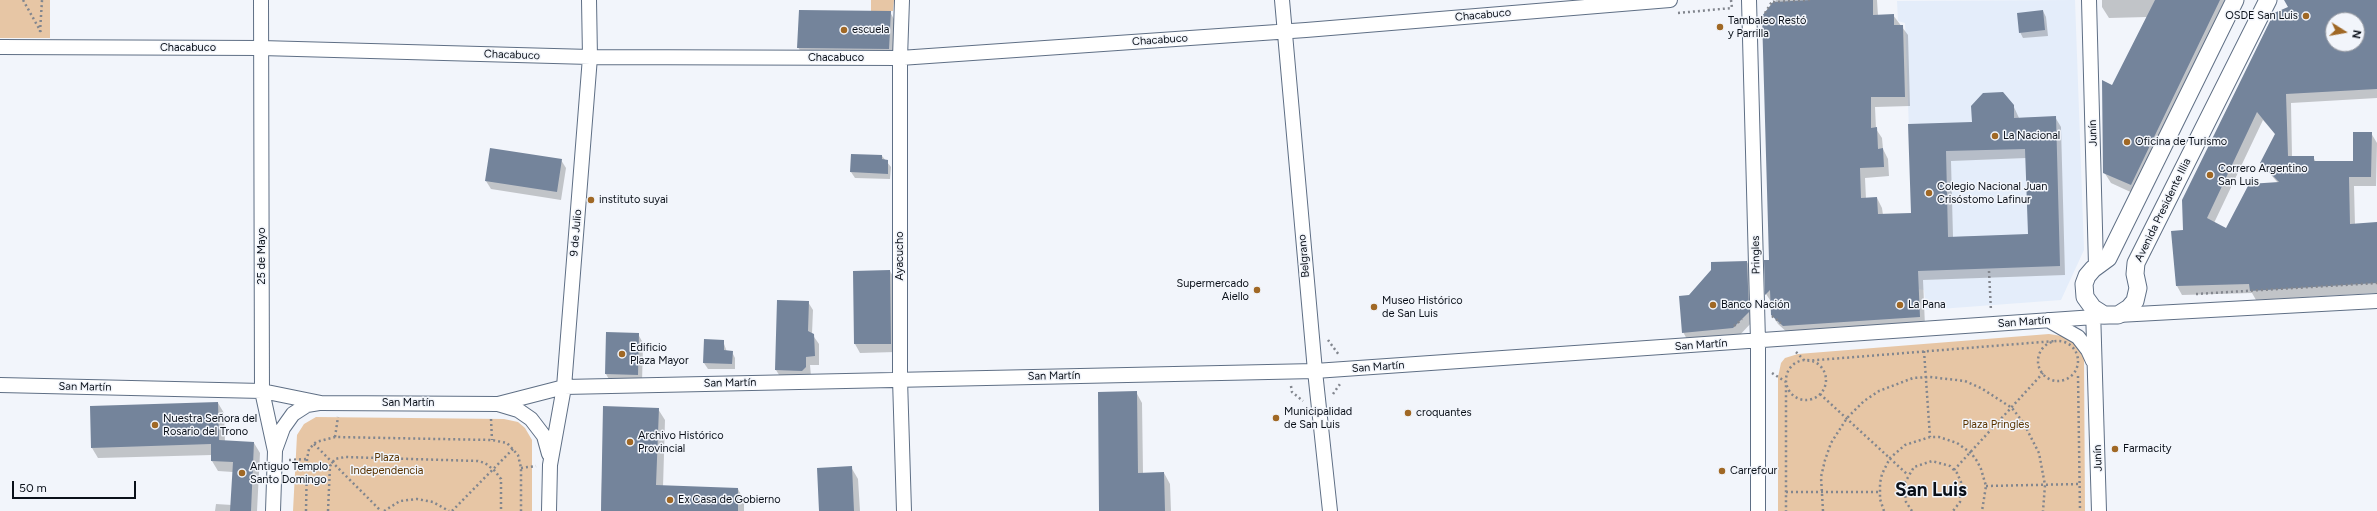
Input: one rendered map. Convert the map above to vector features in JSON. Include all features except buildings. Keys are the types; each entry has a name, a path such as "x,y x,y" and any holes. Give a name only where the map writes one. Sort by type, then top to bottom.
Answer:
{"street":[{"name":"25 de Mayo","path":"261,0 262,391 275,451 273,511"},
{"name":"9 de Julio","path":"550,465 564,387 590,57 589,0"},
{"name":"Ayacucho","path":"902,0 900,58 900,379 904,511"},
{"name":"Belgrano","path":"1282,0 1283,32 1315,371 1330,511"},
{"name":"Chacabuco","path":"0,47 261,48 590,57 900,58 1283,32 1670,0"},
{"name":"Pringles","path":"1749,0 1758,340 1758,511"},
{"name":"Junín","path":"2089,0 2096,266"},
{"path":"2103,314 2085,297 2084,284 2087,276 2096,266 2108,258 2235,0"},
{"name":"Avenida Presidente Illia","path":"2103,314 2129,308 2135,301 2138,288 2134,274 2136,263 2268,0"},
{"name":"San Martín","path":"0,386 262,391 321,403 494,404 564,387 1315,371 1992,324 2103,314 2377,301"},
{"name":"Junín","path":"2099,511 2095,369 2103,314"},
{"path":"2047,320 2071,332 2081,340 2088,350 2095,369"},
{"path":"275,451 283,428 293,414 307,406 321,403"},
{"name":"9 de Julio","path":"494,404 518,410 538,427 548,445 550,465 549,511"}],"path":[{"path":"23,0 42,32"},
{"path":"42,0 42,32"},
{"path":"1773,2 1811,0"},
{"path":"35,32 42,32"},
{"path":"1989,271 1992,324"},
{"path":"2188,294 2377,284"},
{"path":"2057,341 2046,346 2039,356 2040,368 2043,373 2054,380 2067,378 2073,374 2078,362"},
{"path":"1786,511 1786,382 1789,370 1793,365 1805,361 2057,341 2069,344 2074,349 2078,362 2080,511"},
{"path":"1924,351 1930,437"},
{"path":"1786,382 1790,393 1802,400 1815,398 1820,394 1825,381 1824,374 1816,364 1805,361"},
{"path":"1954,470 2043,373"},
{"path":"1823,511 1821,492 1825,460 1831,443 1847,418 1864,401 1879,391 1913,378 1927,377 1965,381 1981,388 2012,408 2023,422 2037,448 2044,469 2045,485 2043,511"},
{"path":"1820,394 1908,475"},
{"path":"492,440 494,404"},
{"path":"306,511 307,459 309,449 314,444 325,438 335,437 492,440 508,444 518,455 521,468 521,511"},
{"path":"1884,511 1879,492 1882,474 1890,458 1905,445 1930,437 1948,439 1971,453 1982,469 1986,486 1982,511"},
{"path":"314,444 382,511 400,502 417,499 433,502 449,511"},
{"path":"452,511 513,449"},
{"path":"328,511 328,476 332,462 335,459 345,457 478,461 493,469 501,479 501,511"},
{"path":"1912,511 1906,502 1904,484 1908,475 1922,462 1932,461 1942,462 1954,470 1961,482 1962,492 1954,511"},
{"path":"1986,486 2079,484"},
{"path":"1786,492 1879,492"}],"shaded area":[{"name":"La Nacional","path":"2075,0 2084,250 2061,300 1926,310 1924,290 1915,289 1905,23 1898,21 1897,1"}],"green space":[{"path":"0,0 50,0 50,38 0,38"},
{"path":"871,0 894,0 893,11 871,11"},
{"name":"Plaza Pringles","path":"2049,334 2068,337 2081,349 2084,358 2085,511 1778,511 1778,377 1781,363 1785,358 1798,354"},
{"name":"Plaza Independencia","path":"316,417 504,419 518,422 525,428 532,440 532,511 293,511 297,435 304,424"}],"place":[{"name":"OSDE San Luis","path":"2306,16"},
{"name":"Tambaleo Restó y Parrilla","path":"1720,27"},
{"name":"escuela","path":"844,30"},
{"name":"La Nacional","path":"1995,136"},
{"name":"Oficina de Turismo","path":"2127,142"},
{"name":"Correro Argentino San Luis","path":"2210,175"},
{"name":"Colegio Nacional Juan Crisóstomo Lafinur","path":"1929,193"},
{"name":"instituto suyai","path":"591,200"},
{"name":"Supermercado Aiello","path":"1257,290"},
{"name":"Banco Nación","path":"1713,305"},
{"name":"La Pana","path":"1900,305"},
{"name":"Museo Histórico de San Luis","path":"1374,307"},
{"name":"Edificio Plaza Mayor","path":"622,354"},
{"name":"croquantes","path":"1408,413"},
{"name":"Municipalidad de San Luis","path":"1276,418"},
{"name":"Nuestra Señora del Rosario del Trono","path":"155,425"},
{"name":"Archivo Histórico Provincial","path":"630,442"},
{"name":"Farmacity","path":"2115,449"},
{"name":"Carrefour","path":"1722,471"},
{"name":"Antiguo Templo Santo Domingo","path":"242,473"},
{"name":"Ex Casa de Gobierno","path":"670,500"}],"district":[{"name":"San Luis","path":"1931,490"}]}
